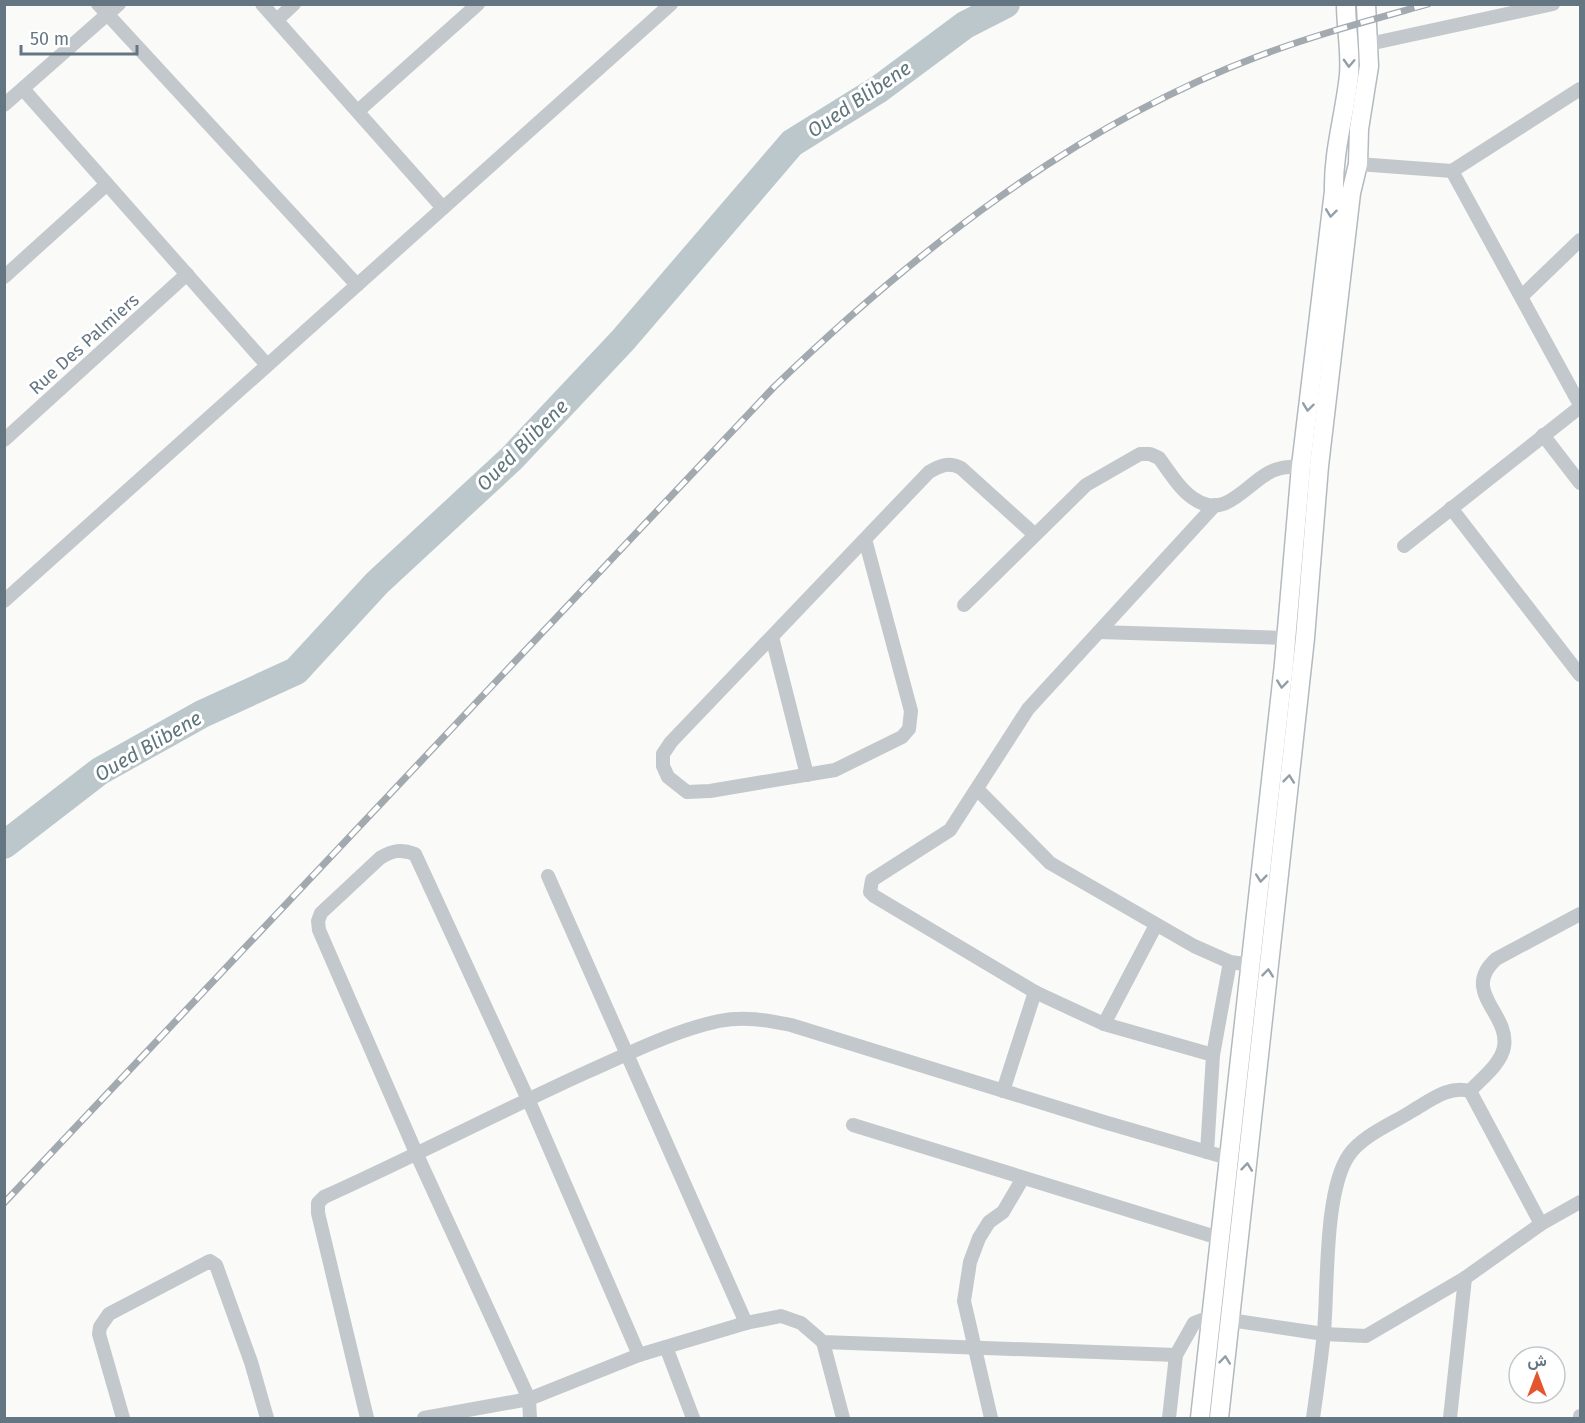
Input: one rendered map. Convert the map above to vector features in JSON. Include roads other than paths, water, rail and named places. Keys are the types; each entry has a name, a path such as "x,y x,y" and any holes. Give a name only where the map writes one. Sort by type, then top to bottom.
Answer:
{"main road":[{"path":"1200,1419 1228,1158 1252,965 1301,466 1334,191 1334,162 1350,67 1346,4"},
{"path":"1219,1419 1304,638 1319,466 1351,193 1358,165 1359,129 1369,66 1366,4"},
{"path":"1334,162 1347,151 1358,165"},
{"path":"1285,637 1292,622 1298,622 1304,638"},
{"path":"1285,637 1292,651 1304,638"},
{"path":"1210,1319 1221,1305 1230,1321"},
{"path":"1210,1319 1218,1336 1230,1321"}],"street":[{"path":"4,105 103,10 119,4"},
{"path":"262,4 278,19 443,208"},
{"path":"278,19 294,4"},
{"path":"358,111 478,4"},
{"path":"4,601 671,4"},
{"path":"1369,44 1553,4"},
{"path":"103,10 357,285"},
{"path":"23,89 267,365"},
{"path":"1358,165 1452,171 1581,89"},
{"path":"1404,546 1581,406 1452,171"},
{"path":"4,277 107,184"},
{"path":"1522,296 1581,240"},
{"name":"Rue Des Palmiers","path":"4,440 187,274"},
{"path":"1543,435 1581,483"},
{"path":"964,605 1086,485 1140,454 1150,454 1159,458 1195,500 1215,505 1223,505 1237,498 1272,471 1301,466"},
{"path":"865,539 911,719 909,729 902,737 835,770 710,791 687,792 668,777 663,766 663,754 670,742 929,472 940,465 952,464 961,468 1034,534"},
{"path":"1213,1055 1104,1024 1035,992 870,892 872,880 950,830 978,790 1028,709 1215,505"},
{"path":"1451,508 1581,675"},
{"path":"1099,632 1285,637"},
{"path":"771,637 807,775"},
{"path":"978,790 1050,863 1156,925 1230,962 1252,965"},
{"path":"530,1419 529,1399 417,1155 319,930 318,921 321,913 363,873 391,851 405,850 415,854 528,1098 639,1355"},
{"path":"548,876 629,1053 746,1323"},
{"path":"1470,1091 1499,1059 1504,1046 1502,1031 1482,982 1485,969 1496,959 1581,914"},
{"path":"1104,1024 1156,925"},
{"path":"1207,1152 1213,1055 1230,962"},
{"path":"1003,1091 1035,992"},
{"path":"367,1419 318,1213 318,1203 324,1197 417,1155 528,1098 684,1030 720,1021 754,1018 791,1025 1228,1158"},
{"path":"1313,1419 1324,1334 1331,1217 1340,1176 1349,1155 1364,1140 1440,1095 1458,1088 1470,1091 1541,1224"},
{"path":"853,1125 1219,1238"},
{"path":"992,1419 964,1301 970,1262 979,1238 989,1222 1003,1212 1023,1178"},
{"path":"1230,1321 1324,1334 1366,1336 1465,1278 1541,1224 1581,1202"},
{"path":"123,1419 99,1334 100,1326 109,1314 210,1261 216,1265 240,1329 267,1419"},
{"path":"1450,1419 1465,1278"},
{"path":"424,1419 529,1399 639,1355 746,1323 781,1316 792,1318 823,1342 1176,1355"},
{"path":"1169,1419 1176,1355 1194,1323 1210,1319"},
{"path":"823,1342 843,1419"},
{"path":"666,1347 693,1419"}],"waterway":[{"name":"Oued Blibene","path":"4,845 100,771 202,714 296,671 377,583 512,458 623,340 792,143 879,89 965,25 1006,4"}],"railway":[{"path":"4,1203 774,387 883,288 940,241 1000,197 1062,155 1125,118 1191,84 1280,48 1428,4"}]}
